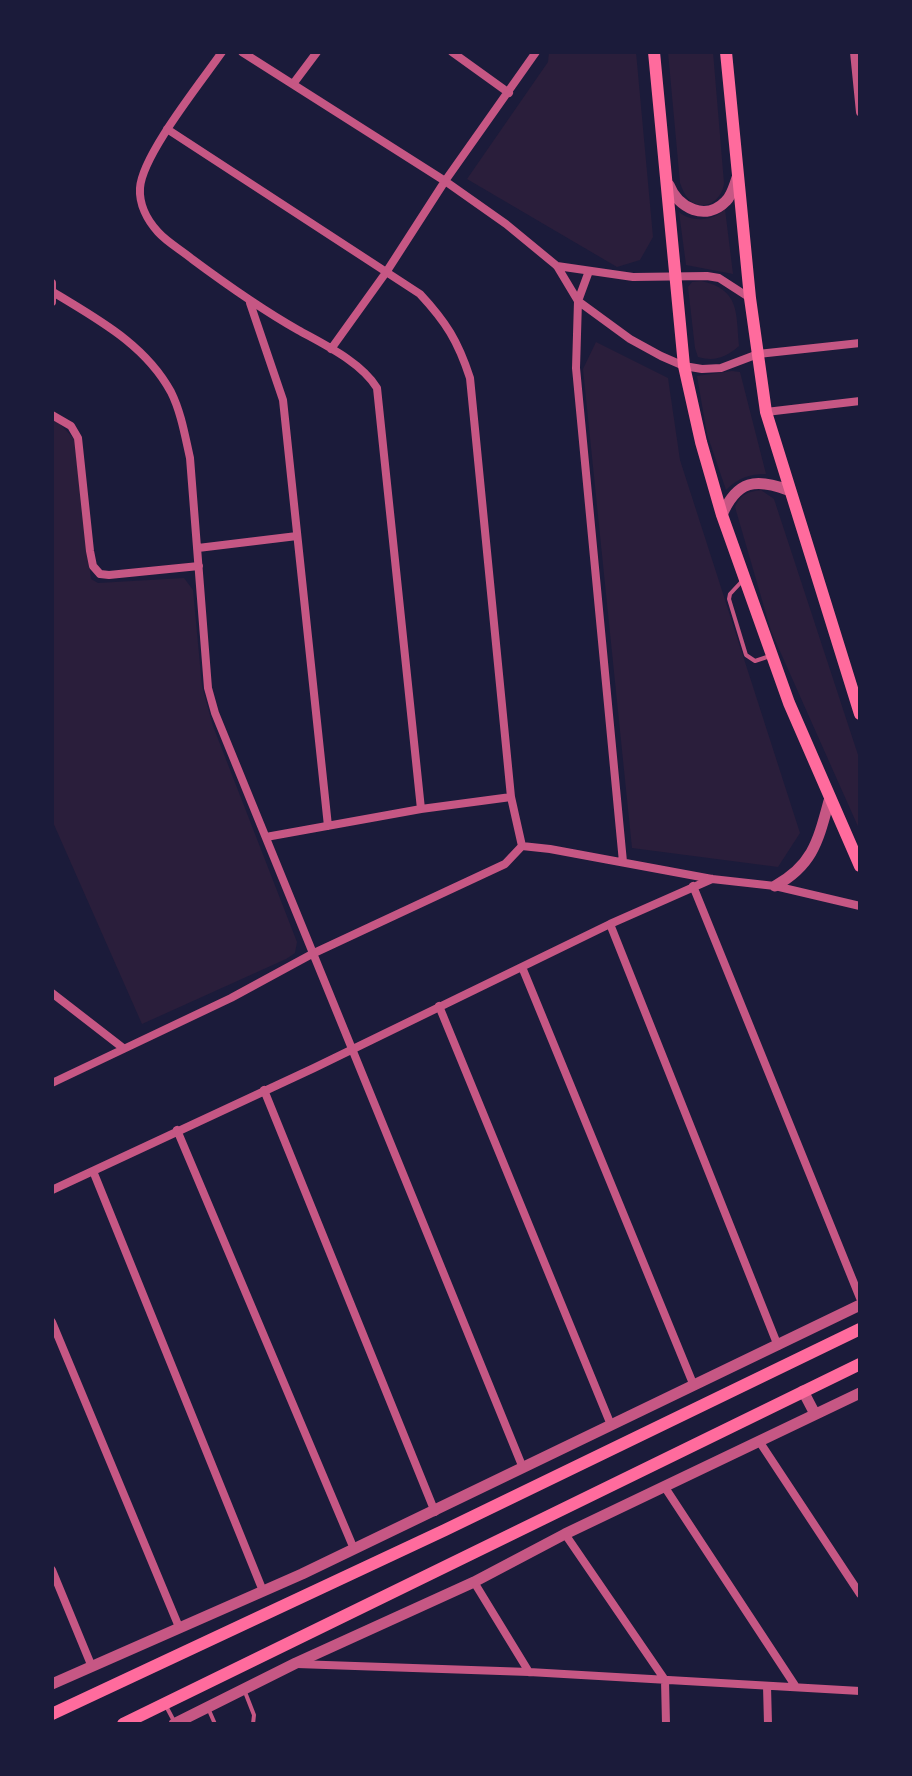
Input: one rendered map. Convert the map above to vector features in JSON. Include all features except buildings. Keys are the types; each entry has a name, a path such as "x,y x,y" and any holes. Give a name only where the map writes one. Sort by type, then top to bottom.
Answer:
{"main road":[{"path":"654,52 684,366 701,442 722,515 772,655 829,801 860,866"},
{"path":"726,52 750,298 766,412 860,714"},
{"path":"52,1714 860,1329"},
{"path":"123,1724 860,1364"}],"street":[{"path":"222,52 167,129 144,173 140,187 147,217 159,234 250,302 331,349 370,377 379,398 421,809"},
{"path":"242,52 445,181 506,224 557,266 578,301 630,339 684,366 721,368 758,354 860,343"},
{"path":"293,84 317,52"},
{"path":"452,52 509,93"},
{"path":"331,349 536,52"},
{"path":"854,52 860,112"},
{"path":"167,129 420,294 445,320 461,350 470,378 511,797 522,846"},
{"path":"666,177 673,197 682,206 707,211 727,200 737,178"},
{"path":"557,266 633,277 674,275 719,278 750,298"},
{"path":"589,271 578,301 576,368 623,862"},
{"path":"52,283 52,302"},
{"path":"53,292 112,329 150,360 172,394 183,424 190,458 211,701 523,1468"},
{"path":"250,302 283,400 328,826"},
{"path":"766,412 860,401"},
{"path":"52,415 71,426 78,438 90,551 93,566 100,574 199,566"},
{"path":"722,515 739,489 751,484 763,482 788,490"},
{"path":"198,548 297,536"},
{"path":"266,837 421,809 511,797"},
{"path":"775,886 796,875 808,859 819,838 829,801"},
{"path":"522,846 712,879 775,886 860,906"},
{"path":"52,1083 231,998 312,954 505,864 522,846"},
{"path":"52,1190 610,924 712,879"},
{"path":"693,886 860,1298"},
{"path":"610,924 778,1346"},
{"path":"522,967 694,1386"},
{"path":"52,993 123,1048"},
{"path":"439,1006 611,1425"},
{"path":"264,1090 435,1512"},
{"path":"177,1130 354,1549"},
{"path":"93,1171 263,1591"},
{"path":"52,1684 435,1512 860,1305"},
{"path":"52,1322 179,1627"},
{"path":"739,1365 749,1384"},
{"path":"803,1391 815,1414"},
{"path":"175,1724 296,1663 474,1582 664,1486 815,1414 859,1397"},
{"path":"759,1441 860,1594"},
{"path":"664,1486 796,1687"},
{"path":"565,1534 665,1680 666,1724"},
{"path":"52,1570 92,1667"},
{"path":"302,1574 310,1593"},
{"path":"474,1582 529,1672"},
{"path":"296,1663 529,1672 860,1691"},
{"path":"767,1686 768,1724"},
{"path":"52,1714 56,1724"}],"lane":[{"path":"745,578 729,599 746,655 755,661 772,655"},
{"path":"244,1689 254,1715 253,1724"},
{"path":"165,1704 175,1724"},
{"path":"208,1707 215,1724"}],"shaded area":[{"path":"549,52 636,52 653,237 640,260 617,267 467,179 548,62"},
{"path":"668,52 713,52 724,183 719,197 707,205 690,201 680,183"},
{"path":"725,209 733,274 686,265 679,212 690,218 703,219"},
{"path":"701,281 723,290 734,304 736,313 739,346 715,359 698,357 695,348 688,287 692,282"},
{"path":"596,342 668,378 680,460 800,833 778,867 632,848 583,369"},
{"path":"740,372 766,474 744,478 726,490 707,434 697,376"},
{"path":"52,419 74,439 91,579 98,583 184,578 193,590 202,686 213,726 297,942 295,953 286,959 142,1024 52,820"},
{"path":"761,490 774,499 860,761 860,831 771,631 735,507 745,494"}]}
